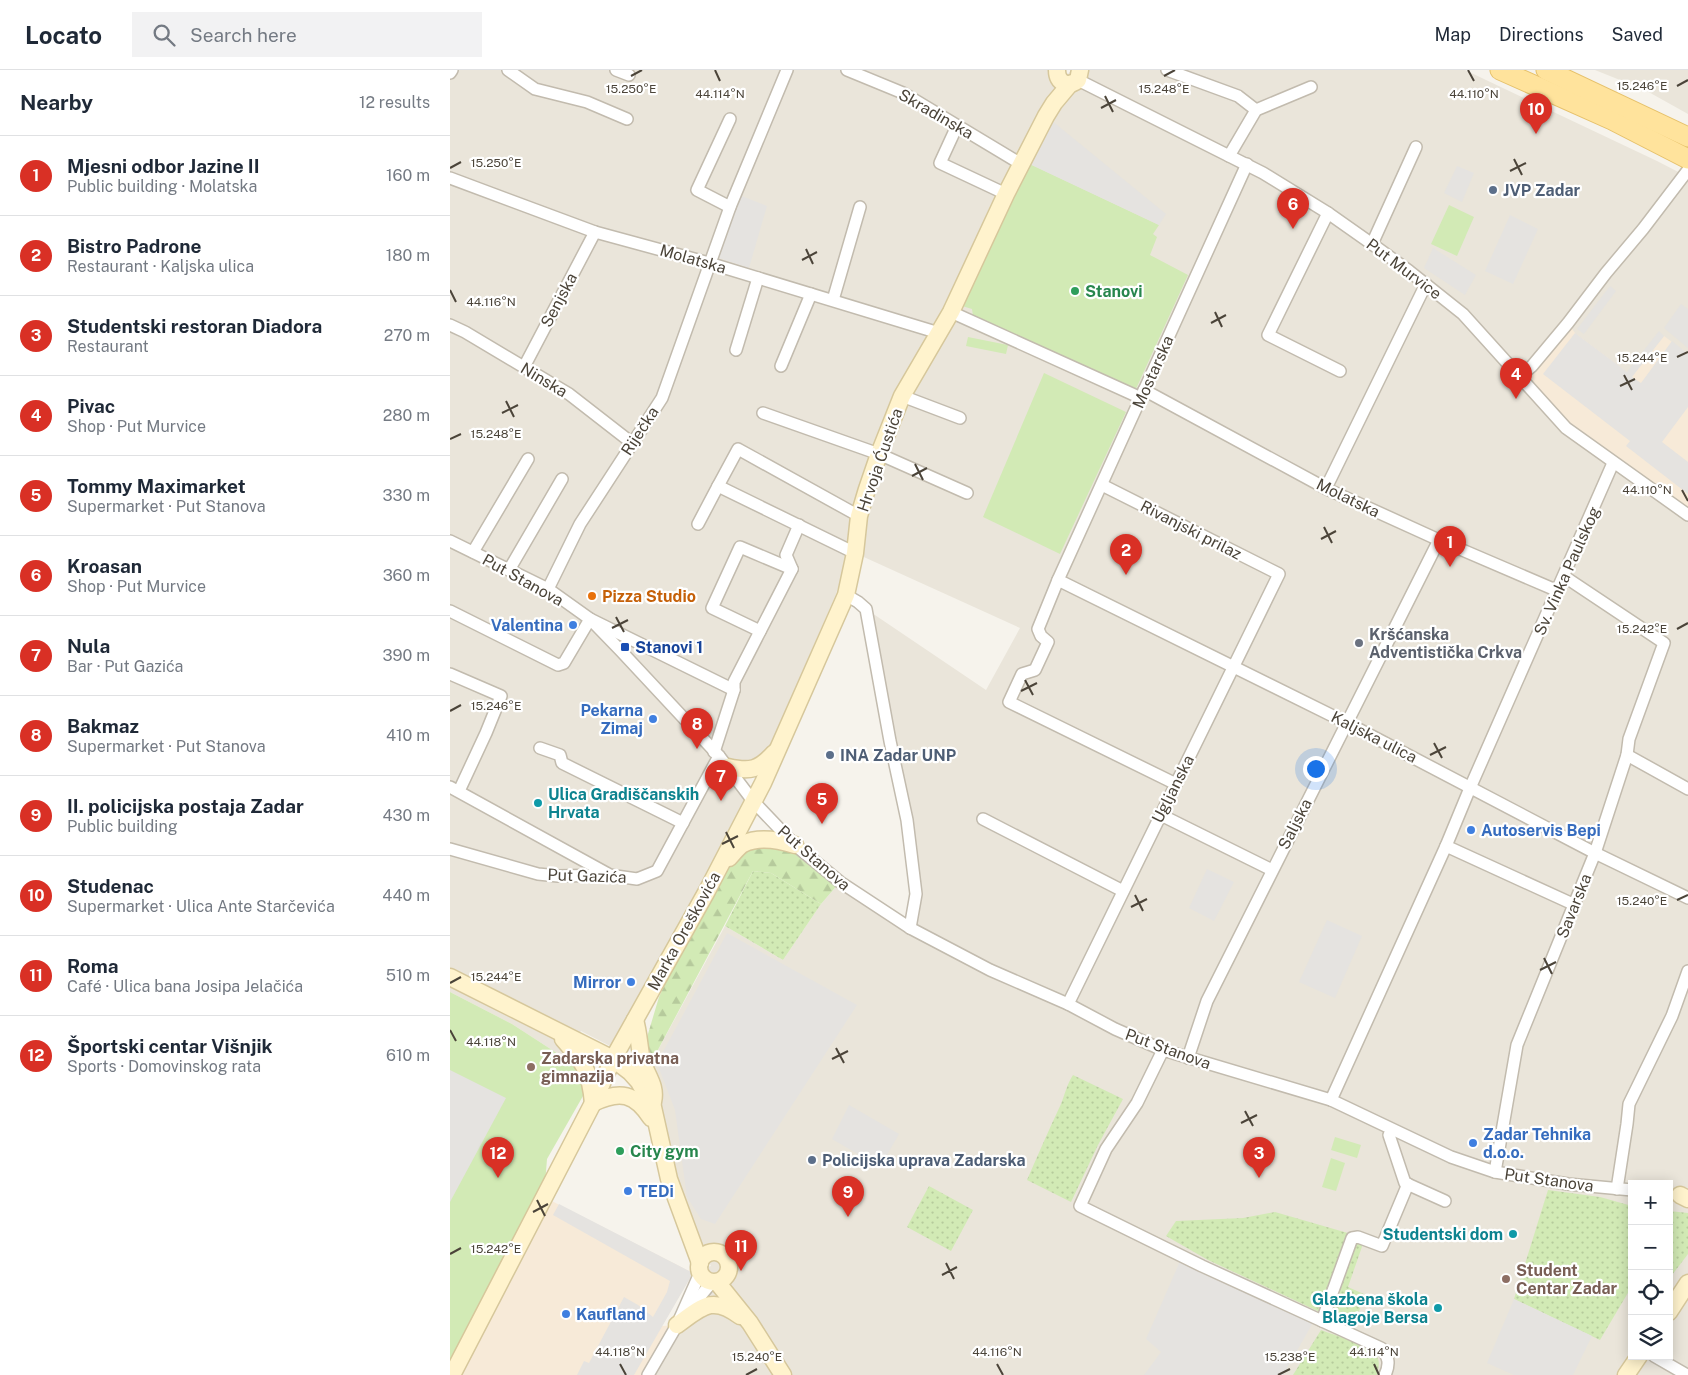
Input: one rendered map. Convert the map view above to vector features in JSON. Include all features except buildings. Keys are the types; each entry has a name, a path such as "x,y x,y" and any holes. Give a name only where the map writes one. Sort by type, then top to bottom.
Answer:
{"main road":[{"path":"1500,70 1612,120 1688,159"},
{"path":"1546,70 1688,136"},
{"name":"Hrvoja Ćustića","path":"846,595 855,553 859,516 879,454 902,396 939,333 957,315 1006,194 1068,76"},
{"path":"753,802 779,748 846,595"},
{"path":"720,758 742,770 756,768 764,764 779,748"},
{"name":"Marka Oreškovića","path":"452,1375 593,1103 613,1059 716,874 753,802"},
{"path":"716,874 743,844 764,839 779,840 795,845"},
{"path":"450,977 559,1034 613,1059 630,1072 639,1082 652,1107 666,1169 676,1200 708,1271 750,1323 783,1375"},
{"path":"635,1020 642,1060 653,1084 654,1096 652,1107"},
{"path":"559,1034 581,1060 588,1072 593,1103 606,1097 627,1096 644,1106 656,1126"},
{"path":"708,1271 716,1252 724,1256 729,1264 729,1269 750,1323"},
{"path":"708,1271 725,1278 729,1269"},
{"path":"1673,1306 1688,1283"},
{"path":"676,1325 700,1308 713,1304 728,1307 750,1323"},
{"path":"1626,1375 1635,1360"}],"street":[{"path":"508,70 535,89 587,102 627,119"},
{"path":"616,70 628,75"},
{"name":"Riječka","path":"548,589 580,524 662,398 730,206 786,70"},
{"name":"Skradinska","path":"847,70 903,93 1021,164"},
{"path":"1167,70 1238,96 1256,110"},
{"name":"Put Murvice","path":"1068,76 1263,172 1328,213 1372,244 1463,314 1566,428 1613,464 1688,515"},
{"path":"1229,156 1256,110 1311,87"},
{"path":"730,119 697,190 730,206"},
{"path":"957,126 940,163 1006,194"},
{"path":"1372,244 1416,147"},
{"name":"Mostarska","path":"1176,784 1009,702 1022,674 1035,670 1048,642 1041,636 1038,629 1058,580 1247,164"},
{"path":"1520,376 1532,366 1568,323 1688,170"},
{"name":"Molatska","path":"450,180 594,232 709,263 939,333"},
{"path":"834,300 860,207"},
{"path":"1328,213 1268,335 1340,371"},
{"name":"Senjska","path":"524,367 594,232"},
{"path":"736,350 758,278"},
{"path":"1326,488 1426,284"},
{"path":"781,366 811,294"},
{"name":"Molatska","path":"957,315 1143,394 1326,488 1438,540 1558,590"},
{"name":"Ninska","path":"450,325 569,394 632,444"},
{"path":"902,396 960,418"},
{"path":"763,412 879,454 967,493"},
{"path":"698,524 738,449 859,516"},
{"path":"473,552 528,458"},
{"name":"Sv. Vinka Paulskog","path":"1331,1100 1446,846 1613,464"},
{"path":"510,570 562,479"},
{"name":"Rivanjski prilaz","path":"1102,485 1279,574"},
{"path":"718,486 855,553"},
{"path":"792,569 786,555 798,525"},
{"name":"Saljska","path":"1188,1058 1207,1001 1438,540"},
{"name":"Put Stanova","path":"450,541 548,589 590,619 720,758 753,802 795,845 848,888 910,928 990,970 1068,1004 1115,1029 1163,1050 1331,1100 1452,1157 1495,1172 1568,1184 1628,1190"},
{"path":"760,631 712,608 740,547 792,569"},
{"name":"Put Gazića","path":"450,849 538,874 558,876 609,875 637,879 657,871 720,758 734,682 792,569"},
{"name":"Ugljanska","path":"1068,1004 1279,574"},
{"name":"Savarska","path":"1495,1172 1517,1045 1595,853 1627,755 1629,739 1664,643 1565,577"},
{"name":"Kaljska ulica","path":"1058,580 1347,723 1595,853 1688,898"},
{"path":"846,595 858,602 866,610 890,741 907,820 916,894 910,928"},
{"path":"450,611 558,665 564,662 590,619 734,690"},
{"path":"450,674 501,696 486,733 455,789 609,875"},
{"path":"540,748 560,755 562,763 683,823"},
{"path":"1627,755 1688,789"},
{"path":"1161,815 1272,870"},
{"path":"983,819 1123,891"},
{"path":"1446,846 1574,904"},
{"path":"1617,1189 1629,1104 1672,1016 1688,971"},
{"path":"1163,1050 1137,1102 1106,1149 1080,1206 1322,1322 1382,1348 1387,1355 1388,1363 1385,1375"},
{"path":"1389,1136 1405,1183 1445,1201"},
{"path":"1322,1322 1352,1238 1358,1236 1382,1246 1408,1184"},
{"path":"648,1375 708,1271"},
{"path":"1661,1360 1687,1375"}],"shaded area":[{"path":"450,70 1061,70 1052,95 990,206 952,295 925,340 888,417 852,509 848,557 836,594 768,751 760,760 736,762 750,798 614,1048 581,1031 566,1059 512,1024 450,992"},
{"path":"1071,70 1465,70 1688,177 1688,1375 648,1375 701,1269 711,1266 685,1221 651,1063 725,926 783,960 821,904 840,882 910,928 916,894 866,609 986,690 1020,628 855,553 867,489 1057,89"},
{"path":"1595,70 1688,70 1688,114 1645,90"},
{"path":"1046,116 1166,214 1159,225 1023,161"},
{"path":"1457,166 1474,173 1462,202 1444,193"},
{"path":"739,195 767,206 749,268 719,258"},
{"path":"1510,215 1538,229 1513,284 1485,271"},
{"path":"1433,248 1476,275 1465,295 1424,268"},
{"path":"1610,286 1616,291 1584,334 1577,329"},
{"path":"1681,304 1688,309 1688,348 1664,328"},
{"path":"1568,323 1575,333 1632,376 1664,336 1688,354 1688,515 1566,428 1520,376"},
{"path":"1659,331 1664,336 1632,377 1641,383 1672,341 1688,354 1688,407 1662,442 1688,462 1688,494 1626,446 1630,441 1543,374 1575,333 1627,372"},
{"path":"1207,869 1234,882 1214,921 1189,908"},
{"path":"1327,920 1362,936 1335,998 1299,982"},
{"path":"727,933 857,1005 715,1224 701,1219 687,1197 675,1110 657,1063"},
{"path":"450,1070 506,1098 450,1202"},
{"path":"849,1105 899,1134 880,1167 832,1139"},
{"path":"544,1197 693,1273 662,1326 677,1325 648,1375 452,1375"},
{"path":"559,1204 693,1273 634,1375 577,1375 584,1361 589,1363 624,1297 653,1317 667,1292 670,1281 553,1215"},
{"path":"1181,1259 1314,1321 1283,1375 1144,1375 1161,1352 1146,1339"},
{"path":"1514,1299 1592,1336 1573,1375 1514,1375 1487,1363"}],"green space":[{"name":"Stanovi","path":"1030,164 1159,225 1153,234 1157,237 1150,255 1188,275 1135,391 973,316 972,309 962,306"},
{"path":"1449,205 1474,217 1457,256 1431,244"},
{"path":"968,337 1008,345 1006,354 966,346"},
{"path":"1044,373 1126,412 1060,554 983,517"},
{"path":"749,837 811,859 840,882 821,904 771,873 753,871 651,1063 645,1044 659,997 716,874"},
{"path":"753,871 771,873 821,904 783,960 725,926"},
{"path":"450,992 512,1024 566,1059 582,1077 583,1096 547,1159 544,1197 450,1375"},
{"path":"1073,1075 1123,1099 1098,1145 1071,1202 1027,1180"},
{"path":"1335,1137 1361,1145 1357,1158 1331,1150"},
{"path":"1331,1158 1345,1163 1336,1191 1322,1187"},
{"path":"929,1186 973,1210 951,1251 907,1227"},
{"path":"1548,1190 1600,1197 1628,1205 1628,1293 1600,1340 1514,1299"},
{"path":"1673,1211 1688,1213 1688,1254 1673,1274"},
{"path":"1275,1212 1365,1238 1348,1287 1366,1295 1352,1327 1208,1260 1166,1236 1176,1221 1243,1218"},
{"path":"1321,1330 1361,1345 1375,1354 1379,1363 1377,1375 1293,1375"}],"place":[{"name":"Studenac","path":"1536,134"},
{"name":"JVP Zadar","path":"1493,190"},
{"name":"Kroasan","path":"1293,229"},
{"name":"Stanovi","path":"1075,291"},
{"name":"Pivac","path":"1516,399"},
{"name":"Mjesni odbor Jazine II","path":"1450,567"},
{"name":"Bistro Padrone","path":"1126,575"},
{"name":"Pizza Studio","path":"592,596"},
{"name":"Valentina","path":"573,625"},
{"name":"Kršćanska Adventistička Crkva","path":"1359,643"},
{"name":"Stanovi 1","path":"625,647"},
{"name":"Pekarna Zimaj","path":"653,719"},
{"name":"Bakmaz","path":"697,749"},
{"name":"INA Zadar UNP","path":"830,755"},
{"name":"Nula","path":"721,801"},
{"name":"Ulica Gradiščanskih Hrvata","path":"538,803"},
{"name":"Tommy Maximarket","path":"822,824"},
{"name":"Autoservis Bepi","path":"1471,830"},
{"name":"Mirror","path":"631,982"},
{"name":"Zadarska privatna gimnazija","path":"531,1067"},
{"name":"Zadar Tehnika d.o.o.","path":"1473,1143"},
{"name":"City gym","path":"620,1151"},
{"name":"Policijska uprava Zadarska","path":"812,1160"},
{"name":"Športski centar Višnjik","path":"498,1178"},
{"name":"Studentski restoran Diadora","path":"1259,1178"},
{"name":"TEDi","path":"628,1191"},
{"name":"II. policijska postaja Zadar","path":"848,1217"},
{"name":"Studentski dom","path":"1513,1234"},
{"name":"Roma","path":"741,1271"},
{"name":"Student Centar Zadar","path":"1506,1279"},
{"name":"Glazbena škola Blagoje Bersa","path":"1438,1308"},
{"name":"Kaufland","path":"566,1314"}]}
